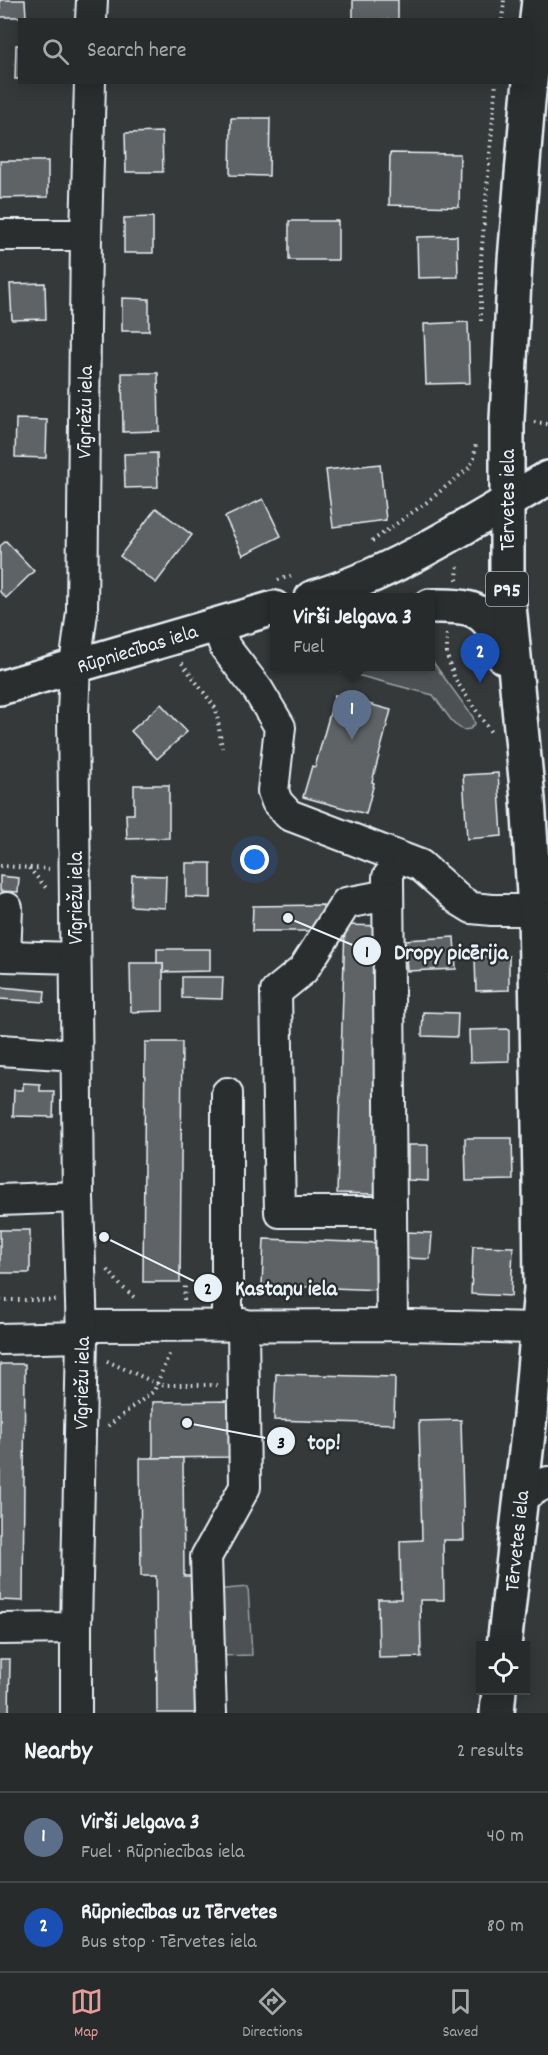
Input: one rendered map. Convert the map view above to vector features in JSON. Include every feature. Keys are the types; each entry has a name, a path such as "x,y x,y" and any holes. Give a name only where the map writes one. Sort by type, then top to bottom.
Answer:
{"main road":[{"name":"Tērvetes iela","path":"530,83 539,0"},
{"name":"Tērvetes iela","path":"505,1641 534,1489 539,1421 537,1329 541,1289 544,1181 535,910 528,799 507,585 507,420 515,261 530,84"},
{"path":"304,586 341,589 384,571 548,478"},
{"name":"Rūpniecības iela","path":"0,688 216,624 270,596"},
{"path":"435,606 476,610 486,616 495,631 502,655 515,676"},
{"path":"497,1713 499,1695"}],"street":[{"path":"91,18 92,0"},
{"name":"Vīgriežu iela","path":"76,1713 82,1321 78,1197 73,713 75,666 82,612 90,84"},
{"path":"0,235 86,235"},
{"path":"216,624 225,647 258,690 280,727 273,791 277,802 289,815 420,865 459,900 472,908 535,910"},
{"path":"388,853 393,1325"},
{"path":"388,895 346,903 303,970 276,992 280,1212 391,1212"},
{"path":"7,908 5,956 75,958"},
{"path":"0,1050 76,1055"},
{"path":"211,1713 206,1557 245,1487 244,1386 235,1324 227,1093"},
{"path":"0,1200 78,1197"},
{"path":"0,1340 82,1321 167,1338 235,1324 537,1329"},
{"path":"0,1629 76,1628"}],"path":[{"path":"502,18 504,0"},
{"path":"540,422 548,424"},
{"path":"367,545 427,502 468,468 474,458 477,438"},
{"path":"278,593 304,586"},
{"path":"180,660 216,710 222,748"},
{"path":"0,866 56,870"},
{"path":"29,868 49,891"},
{"path":"105,1267 121,1286 152,1312 167,1338 158,1384 154,1391 105,1428"},
{"path":"0,1300 82,1321"},
{"path":"107,1360 158,1384 244,1386"}],"shaded area":[{"path":"435,665 473,717 475,724 470,729 463,730 454,724 433,695 341,671 435,671"},
{"path":"248,1587 252,1655 217,1656 213,1590"}],"building":[{"path":"0,0 25,0 26,17 0,17"},
{"path":"353,0 398,0 398,18 353,18"},
{"path":"16,45 18,45 18,79 15,79"},
{"path":"231,118 270,118 269,176 230,175"},
{"path":"162,132 163,172 126,172 125,133"},
{"path":"390,153 460,154 459,207 389,205"},
{"path":"0,161 48,161 48,197 0,198"},
{"path":"153,217 153,253 124,253 124,218"},
{"path":"289,221 338,221 338,260 289,260"},
{"path":"457,236 458,277 418,278 417,237"},
{"path":"45,283 46,319 12,320 10,284"},
{"path":"122,298 149,299 149,331 122,331"},
{"path":"468,322 470,383 426,384 424,324"},
{"path":"122,373 158,373 159,431 123,432"},
{"path":"16,419 47,420 46,458 15,457"},
{"path":"157,453 158,487 125,488 124,454"},
{"path":"380,464 386,520 333,527 326,470"},
{"path":"263,499 281,536 243,555 225,517"},
{"path":"156,508 192,535 156,583 120,556"},
{"path":"6,541 34,571 6,598 0,592 0,546"},
{"path":"335,695 391,710 366,814 303,797 312,766 315,767"},
{"path":"161,704 187,732 157,759 131,731"},
{"path":"498,773 502,836 467,839 463,775"},
{"path":"134,785 169,785 169,838 127,839 126,814 134,814"},
{"path":"186,863 211,863 211,898 186,897"},
{"path":"132,875 166,876 165,908 131,906"},
{"path":"0,876 19,878 18,892 0,891"},
{"path":"323,905 323,931 252,931 253,906"},
{"path":"345,925 384,926 376,1194 337,1193"},
{"path":"454,937 456,969 407,971 405,940"},
{"path":"157,949 210,949 210,971 163,972 163,963 157,963"},
{"path":"509,956 509,990 476,991 475,957"},
{"path":"130,963 163,963 163,1011 131,1012"},
{"path":"182,977 223,977 222,999 182,998"},
{"path":"0,987 45,991 44,1002 0,999"},
{"path":"423,1012 458,1013 457,1037 422,1036"},
{"path":"509,1029 509,1061 470,1062 469,1030"},
{"path":"145,1042 182,1042 180,1282 143,1282"},
{"path":"23,1083 40,1084 40,1091 54,1091 53,1117 13,1116 14,1090 23,1090"},
{"path":"465,1138 512,1138 513,1180 466,1181"},
{"path":"408,1145 428,1145 428,1181 408,1180"},
{"path":"0,1230 30,1230 30,1273 0,1273"},
{"path":"405,1232 432,1233 430,1259 404,1258"},
{"path":"264,1239 382,1243 380,1290 262,1285"},
{"path":"473,1246 513,1247 511,1296 471,1294"},
{"path":"0,1364 25,1364 23,1601 0,1600"},
{"path":"276,1374 395,1377 394,1424 274,1420"},
{"path":"232,1401 232,1457 153,1458 153,1402"},
{"path":"461,1420 464,1540 443,1540 444,1600 420,1600 421,1657 379,1658 378,1599 401,1599 400,1541 422,1540 419,1421"},
{"path":"140,1458 183,1458 184,1576 195,1576 196,1713 157,1713 156,1576 141,1576"},
{"path":"0,1659 10,1659 9,1713 0,1713"}],"place":[{"name":"Rūpniecības uz Tērvetes","path":"480,683"},
{"name":"Virši Jelgava 3","path":"352,740"},
{"name":"Dropy picērija","path":"288,918"},
{"name":"Kastaņu iela","path":"104,1237"},
{"name":"top!","path":"187,1423"}]}
